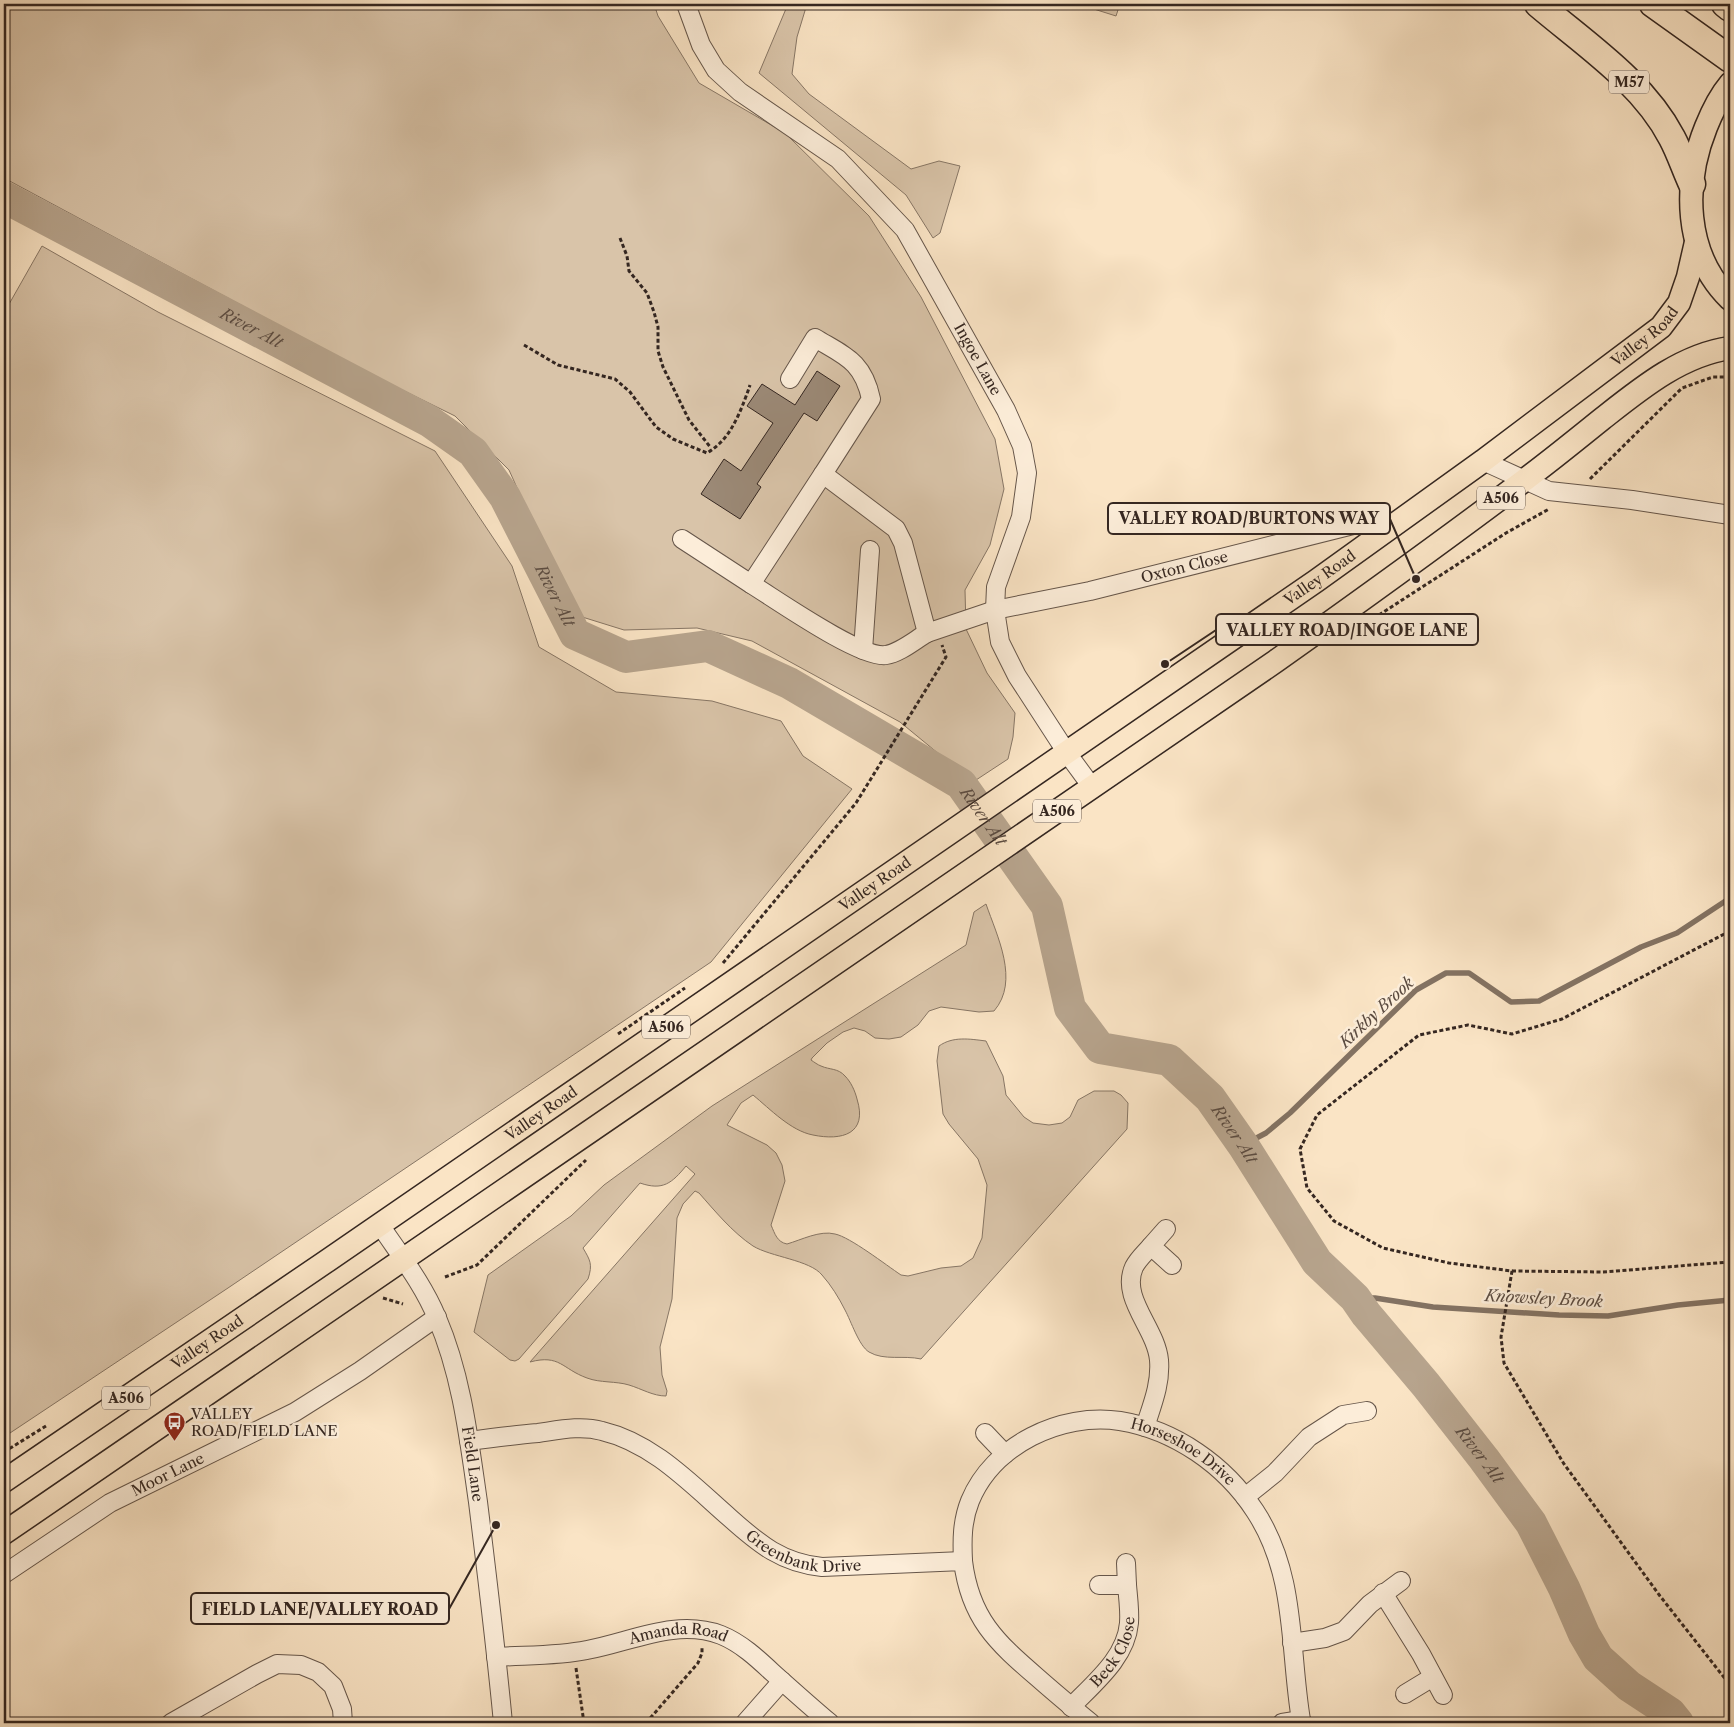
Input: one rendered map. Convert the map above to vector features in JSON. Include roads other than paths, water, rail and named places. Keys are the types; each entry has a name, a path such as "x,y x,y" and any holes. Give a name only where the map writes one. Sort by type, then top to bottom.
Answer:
{"highway":[{"name":"M57","path":"1538,4 1620,73 1647,101 1672,138 1692,184"},
{"path":"1653,4 1728,57"},
{"path":"1725,4 1730,8"}],"main road":[{"name":"A506","path":"1730,84 1713,110 1694,163 1690,209 1696,242 1707,269 1730,299"},
{"name":"Valley Road","path":"4,1481 1349,559 1483,461 1661,327 1679,303 1688,277 1696,242"},
{"name":"A506","path":"4,1533 1276,661 1408,567 1629,398 1665,373 1695,358 1730,348"}],"street":[{"name":"Ingoe Lane","path":"686,4 701,45 716,70 740,92 838,159 905,230 1006,410 1022,446 1027,473 1021,517 996,587 995,610 1000,642 1017,676 1067,753 1092,787"},
{"path":"751,584 871,398 869,386 861,370 851,360 815,338 790,379"},
{"path":"1483,461 1549,491 1632,500 1730,516"},
{"path":"823,474 896,529 932,631"},
{"name":"Oxton Close","path":"682,538 823,629 863,650 874,654 887,655 932,631 995,610 1090,590 1373,520"},
{"path":"863,650 870,550"},
{"name":"Field Lane","path":"380,1225 424,1290 437,1317 455,1375 470,1441 503,1723"},
{"path":"1145,1427 1158,1388 1159,1360 1153,1336 1137,1307 1130,1284 1135,1266 1166,1229"},
{"path":"1151,1246 1172,1265"},
{"name":"Moor Lane","path":"4,1574 110,1503 295,1412 360,1371 437,1317"},
{"path":"1245,1497 1275,1473 1309,1437 1343,1415 1367,1411"},
{"name":"Horseshoe Drive","path":"963,1561 964,1521 970,1501 980,1482 1005,1454 1024,1441 1065,1424 1103,1420 1119,1421 1162,1433 1191,1448 1215,1466 1245,1497 1263,1524 1280,1563 1287,1596 1301,1722 1282,1723"},
{"name":"Greenbank Drive","path":"470,1441 576,1428 601,1430 631,1440 658,1456 757,1542 791,1561 822,1567 963,1561"},
{"path":"985,1434 1005,1454"},
{"path":"963,1561 968,1591 974,1607 992,1635 1013,1657 1091,1723"},
{"name":"Beck Close","path":"1071,1707 1116,1659 1123,1648 1129,1623 1126,1563"},
{"path":"1292,1643 1325,1638 1344,1631 1370,1604 1400,1581"},
{"path":"1100,1585 1128,1585"},
{"path":"1383,1593 1421,1654 1443,1695"},
{"name":"Amanda Road","path":"496,1657 590,1650 653,1633 678,1629 702,1631 721,1635 753,1655 830,1723"},
{"path":"171,1723 257,1674 277,1664 285,1664 301,1665 318,1672 333,1686 342,1709 343,1723"},
{"path":"1405,1694 1433,1677"},
{"path":"746,1723 782,1680"}],"waterway":[{"name":"River Alt","path":"4,197 429,421 473,452 505,497 575,634 626,657 708,646 789,683 961,784 1047,906 1070,1008 1100,1048 1169,1060 1210,1098 1243,1145 1317,1262 1355,1298 1484,1459 1531,1523 1564,1588 1584,1634 1598,1658 1629,1686 1670,1713 1678,1723"},
{"name":"Kirkby Brook","path":"1243,1145 1266,1133 1290,1113 1416,990 1446,973 1469,973 1511,1002 1539,1001 1641,947 1677,933 1727,900 1730,895"},
{"name":"Knowsley Brook","path":"1355,1298 1375,1298 1433,1307 1559,1315 1608,1316 1678,1305 1730,1300"}],"place":[{"name":"VALLEY ROAD/BURTONS WAY","path":"1416,579"},
{"name":"VALLEY ROAD/INGOE LANE","path":"1165,664"},
{"name":"VALLEY ROAD/FIELD LANE","path":"175,1442"},
{"name":"FIELD LANE/VALLEY ROAD","path":"496,1525"}]}
